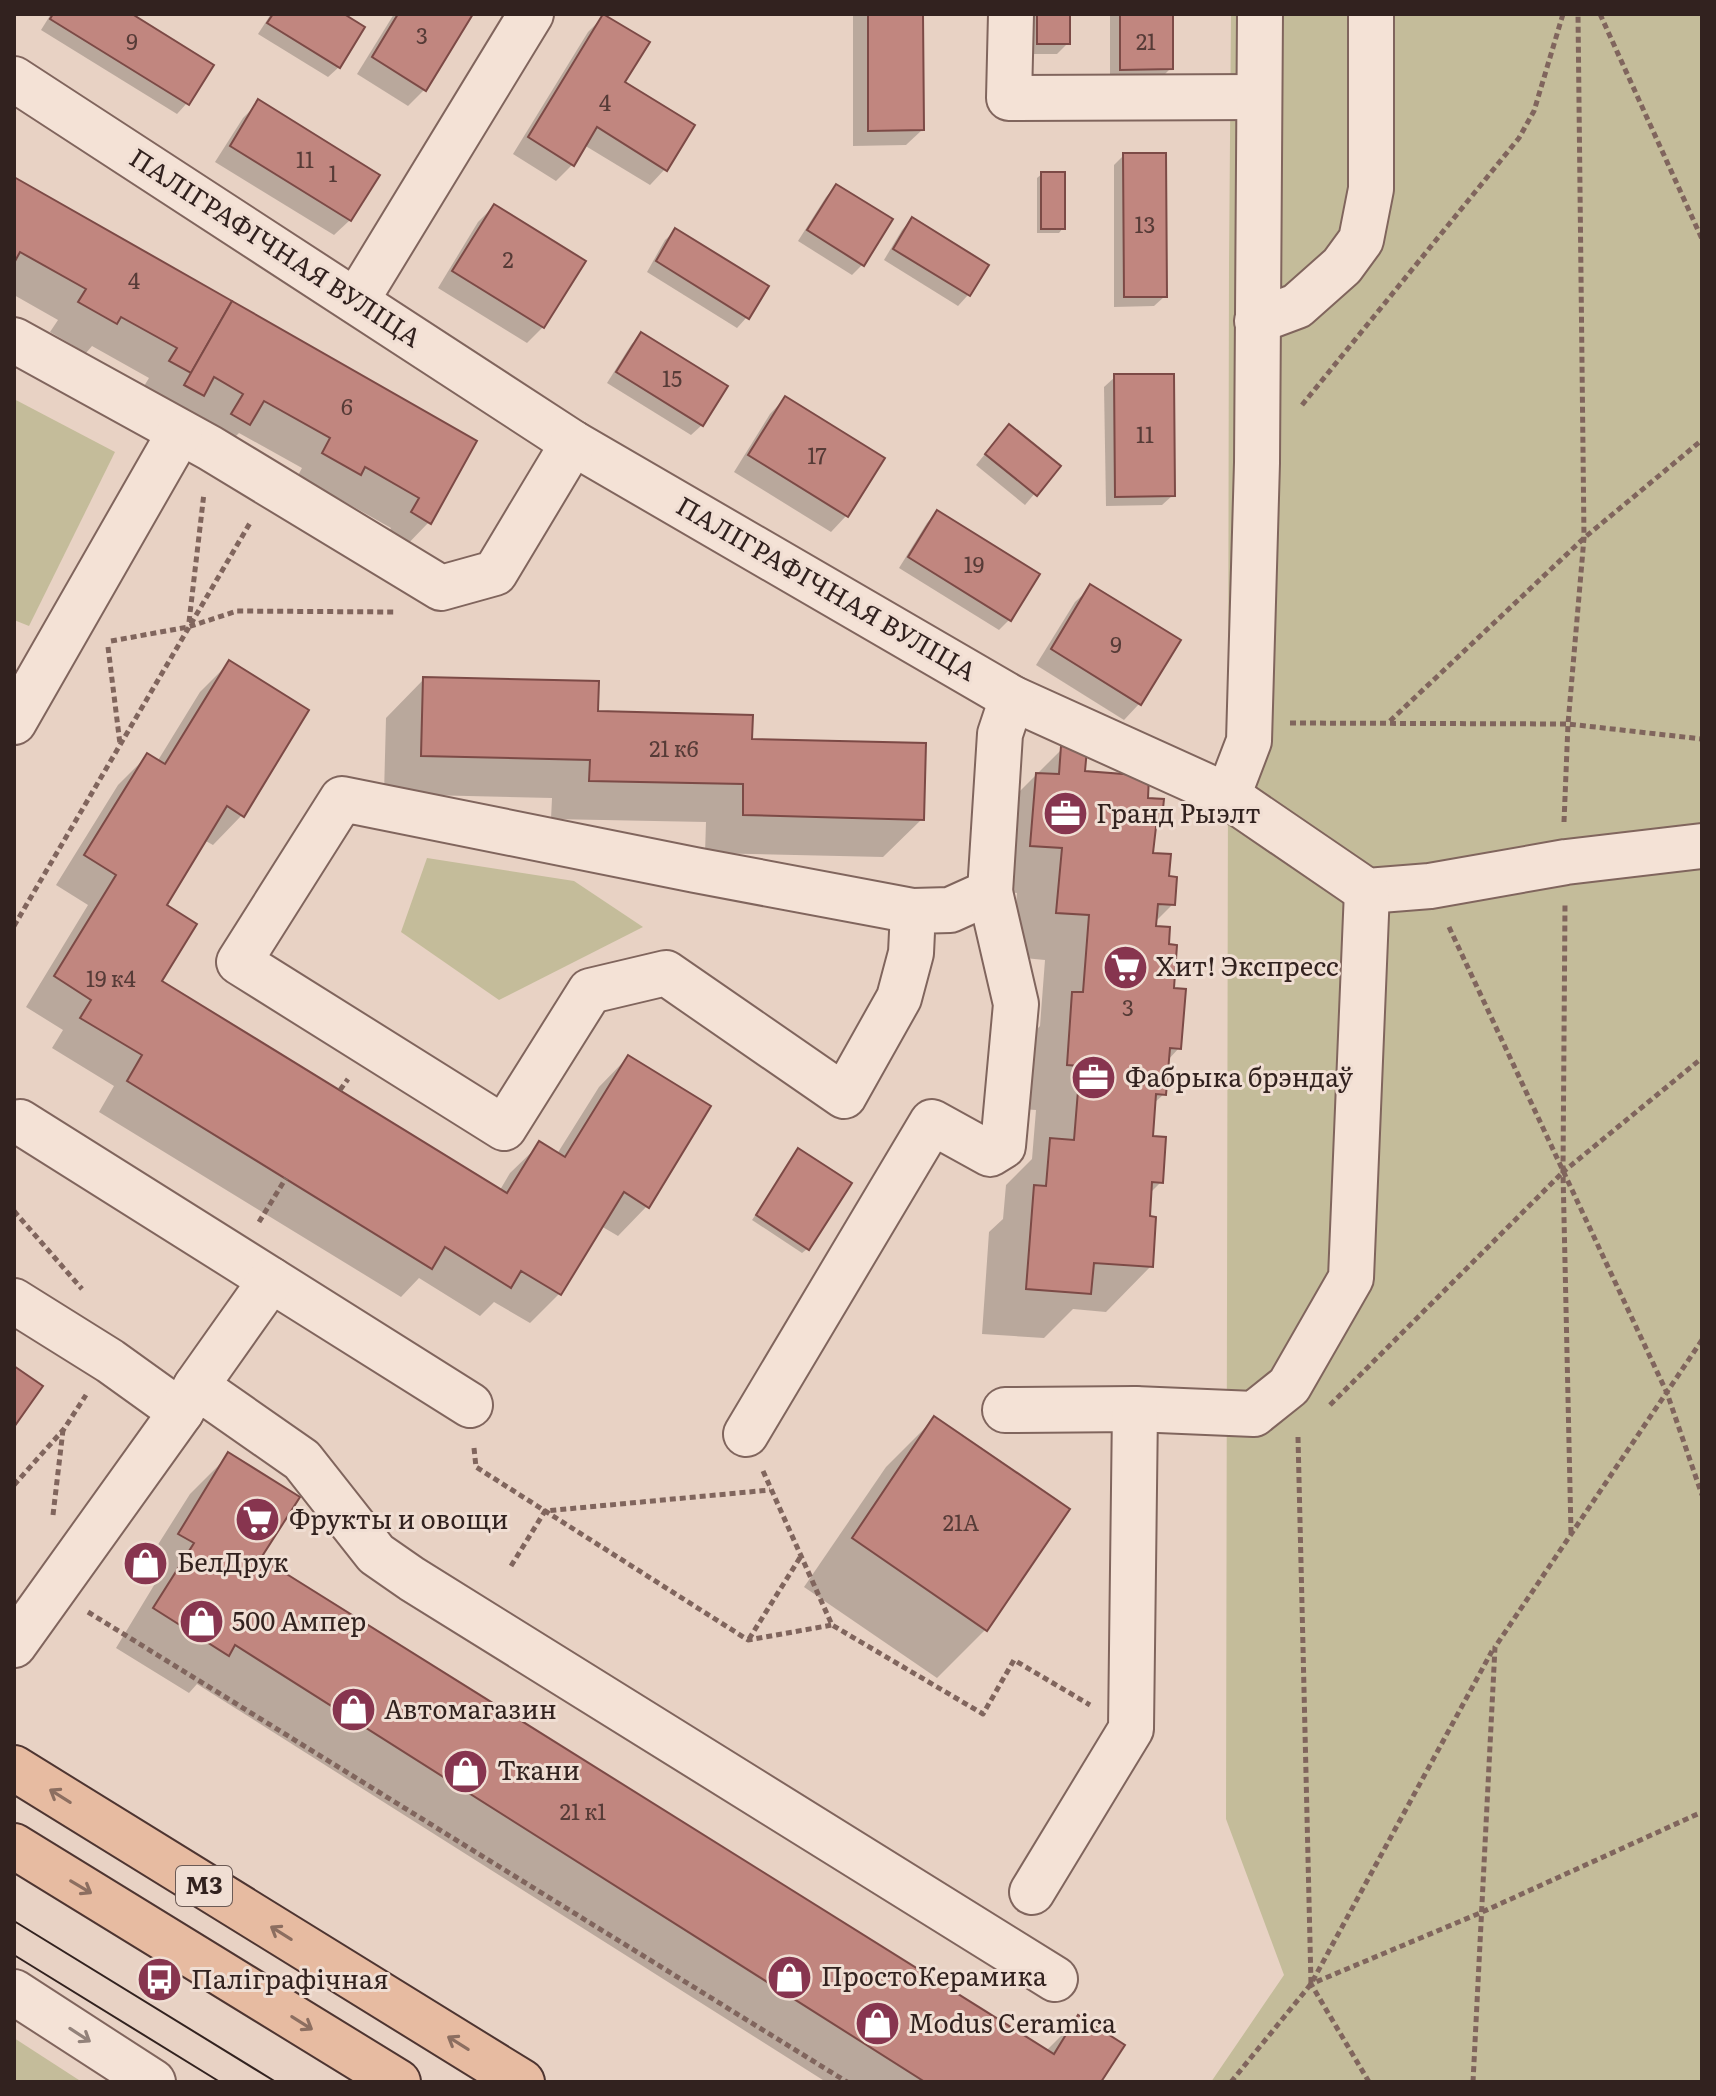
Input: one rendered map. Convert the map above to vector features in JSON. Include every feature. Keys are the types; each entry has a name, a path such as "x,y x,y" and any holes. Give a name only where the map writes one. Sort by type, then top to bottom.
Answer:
{"main road":[{"name":"М3","path":"14,1768 522,2082"},
{"name":"М3","path":"14,1846 398,2082"}],"street":[{"path":"356,301 531,14"},
{"path":"1011,14 1009,98 1259,97"},
{"path":"1228,796 1249,741 1257,463 1260,14"},
{"path":"1257,321 1297,306 1342,266 1361,240 1371,189 1371,14"},
{"name":"ПАЛІГРАФІЧНАЯ ВУЛІЦА","path":"14,79 573,443 1012,698 1228,796 1367,891"},
{"path":"14,340 195,440 441,588 495,573 573,443"},
{"path":"14,722 195,440"},
{"path":"746,1434 932,1122 990,1154 1003,1146 1016,1004 990,892 1000,734 1012,698"},
{"path":"913,911 911,953 899,998 844,1096 666,973 590,991 504,1128 239,962 342,799 913,911 950,910 990,892"},
{"path":"1005,1410 1135,1409 1254,1414 1289,1386 1351,1278 1367,891 1430,886 1566,862 1702,846"},
{"path":"20,1122 470,1405"},
{"path":"14,1645 271,1280"},
{"path":"14,1301 110,1361 302,1460 376,1554 1055,1979"},
{"path":"1032,1892 1131,1729 1135,1409"},
{"path":"14,1992 153,2082"}],"path":[{"path":"1296,413 1519,138 1534,111 1563,14"},
{"path":"1571,1534 1563,1172 1566,862 1563,840 1568,724 1584,538 1578,14"},
{"path":"1600,14 1702,239"},
{"path":"188,627 195,440"},
{"path":"1389,722 1584,538 1702,440"},
{"path":"14,926 272,485"},
{"path":"120,745 107,642 188,627 237,611 424,613 441,588"},
{"path":"1249,741 1285,723 1389,722 1568,724 1702,739"},
{"path":"1430,886 1667,1393 1702,1495"},
{"path":"1330,1405 1563,1172 1702,1058"},
{"path":"1231,2082 1311,1984 1495,1647 1702,1340"},
{"path":"470,1405 476,1467 748,1640 832,1625"},
{"path":"1308,1428 1296,1439 1311,1984 1369,2082"},
{"path":"53,1518 64,1429"},
{"path":"746,1434 832,1625 983,1714 1014,1660 1131,1729"},
{"path":"545,1511 771,1490"},
{"path":"511,1566 545,1511"},
{"path":"748,1640 801,1556"},
{"path":"84,1609 847,2082"},
{"path":"1473,2082 1495,1647"},
{"path":"1311,1984 1480,1913 1702,1812"}],"shaded area":[{"path":"1231,14 1702,14 1702,2082 1211,2082 1284,1975 1226,1819"},
{"path":"14,399 115,452 29,626 14,620"},
{"path":"427,858 574,881 643,927 499,1000 401,932"},
{"path":"14,2038 82,2082 14,2080"}],"building":[{"path":"53,14 132,14 214,65 189,105 50,19"},
{"path":"273,14 344,14 365,27 340,68 267,23"},
{"path":"398,14 473,14 426,91 372,57"},
{"path":"603,14 650,42 625,82 695,125 667,171 597,127 574,166 528,137"},
{"path":"868,14 923,14 924,130 868,131"},
{"path":"1037,14 1070,14 1070,44 1037,44"},
{"path":"1120,14 1173,14 1173,69 1120,70"},
{"path":"258,99 380,175 351,221 230,146"},
{"path":"1123,153 1166,153 1167,297 1124,297"},
{"path":"1041,172 1065,172 1065,229 1041,229"},
{"path":"14,177 232,301 191,373 169,361 177,348 121,317 117,324 78,302 86,289 20,252 14,263"},
{"path":"836,184 893,219 864,266 807,230"},
{"path":"494,204 586,261 544,328 452,271"},
{"path":"912,217 989,265 970,296 893,249"},
{"path":"675,228 769,286 749,319 656,261"},
{"path":"232,301 477,441 431,524 411,512 419,498 365,467 361,475 322,453 330,438 264,401 250,425 231,414 243,394 214,377 204,396 184,385"},
{"path":"641,332 728,386 703,426 616,372"},
{"path":"1114,374 1174,374 1175,496 1115,497"},
{"path":"785,396 885,458 848,517 748,455"},
{"path":"1009,424 1061,466 1037,496 985,454"},
{"path":"937,510 1040,574 1011,621 908,557"},
{"path":"1090,584 1181,640 1141,705 1051,649"},
{"path":"229,660 309,710 244,817 227,806 167,905 197,924 162,981 507,1193 539,1141 565,1157 628,1055 711,1106 649,1208 624,1192 561,1295 521,1271 511,1288 445,1247 432,1269 127,1081 142,1055 80,1018 91,1000 54,976 116,875 84,855 147,753 165,764"},
{"path":"423,677 599,681 598,711 753,715 752,739 926,743 924,820 743,815 743,784 589,781 590,760 421,756"},
{"path":"1061,746 1087,749 1085,771 1149,776 1148,798 1164,799 1161,828 1156,827 1153,853 1171,854 1169,876 1177,877 1175,905 1158,904 1156,926 1170,927 1169,944 1177,945 1174,988 1186,989 1181,1049 1170,1048 1166,1095 1156,1094 1153,1136 1166,1137 1163,1183 1152,1182 1150,1216 1156,1217 1153,1267 1094,1263 1091,1294 1026,1289 1034,1185 1046,1186 1050,1138 1074,1140 1080,1066 1067,1065 1072,992 1083,992 1089,915 1056,913 1062,848 1030,846 1036,773 1059,774"},
{"path":"798,1148 852,1183 809,1250 756,1215"},
{"path":"14,1366 43,1386 14,1427"},
{"path":"934,1416 1070,1509 987,1631 852,1538"},
{"path":"228,1452 300,1497 261,1558 1054,2054 1078,2015 1125,2045 1101,2082 925,2082 235,1645 229,1656 153,1608 194,1543 178,1534"}],"tram line":[{"path":"14,1921 276,2082"},
{"path":"14,1955 220,2082"}],"place":[{"name":"Гранд Рыэлт","path":"1065,814"},
{"name":"Хит! Экспресс","path":"1125,967"},
{"name":"Фабрыка брэндаў","path":"1094,1078"},
{"name":"Фрукты и овощи","path":"258,1520"},
{"name":"БелДрук","path":"146,1563"},
{"name":"500 Ампер","path":"201,1622"},
{"name":"Автомагазин","path":"353,1710"},
{"name":"Ткани","path":"466,1771"},
{"name":"ПростоКерамика","path":"790,1977"},
{"name":"Паліграфічная","path":"160,1980"},
{"name":"Modus Ceramica","path":"877,2024"}]}
